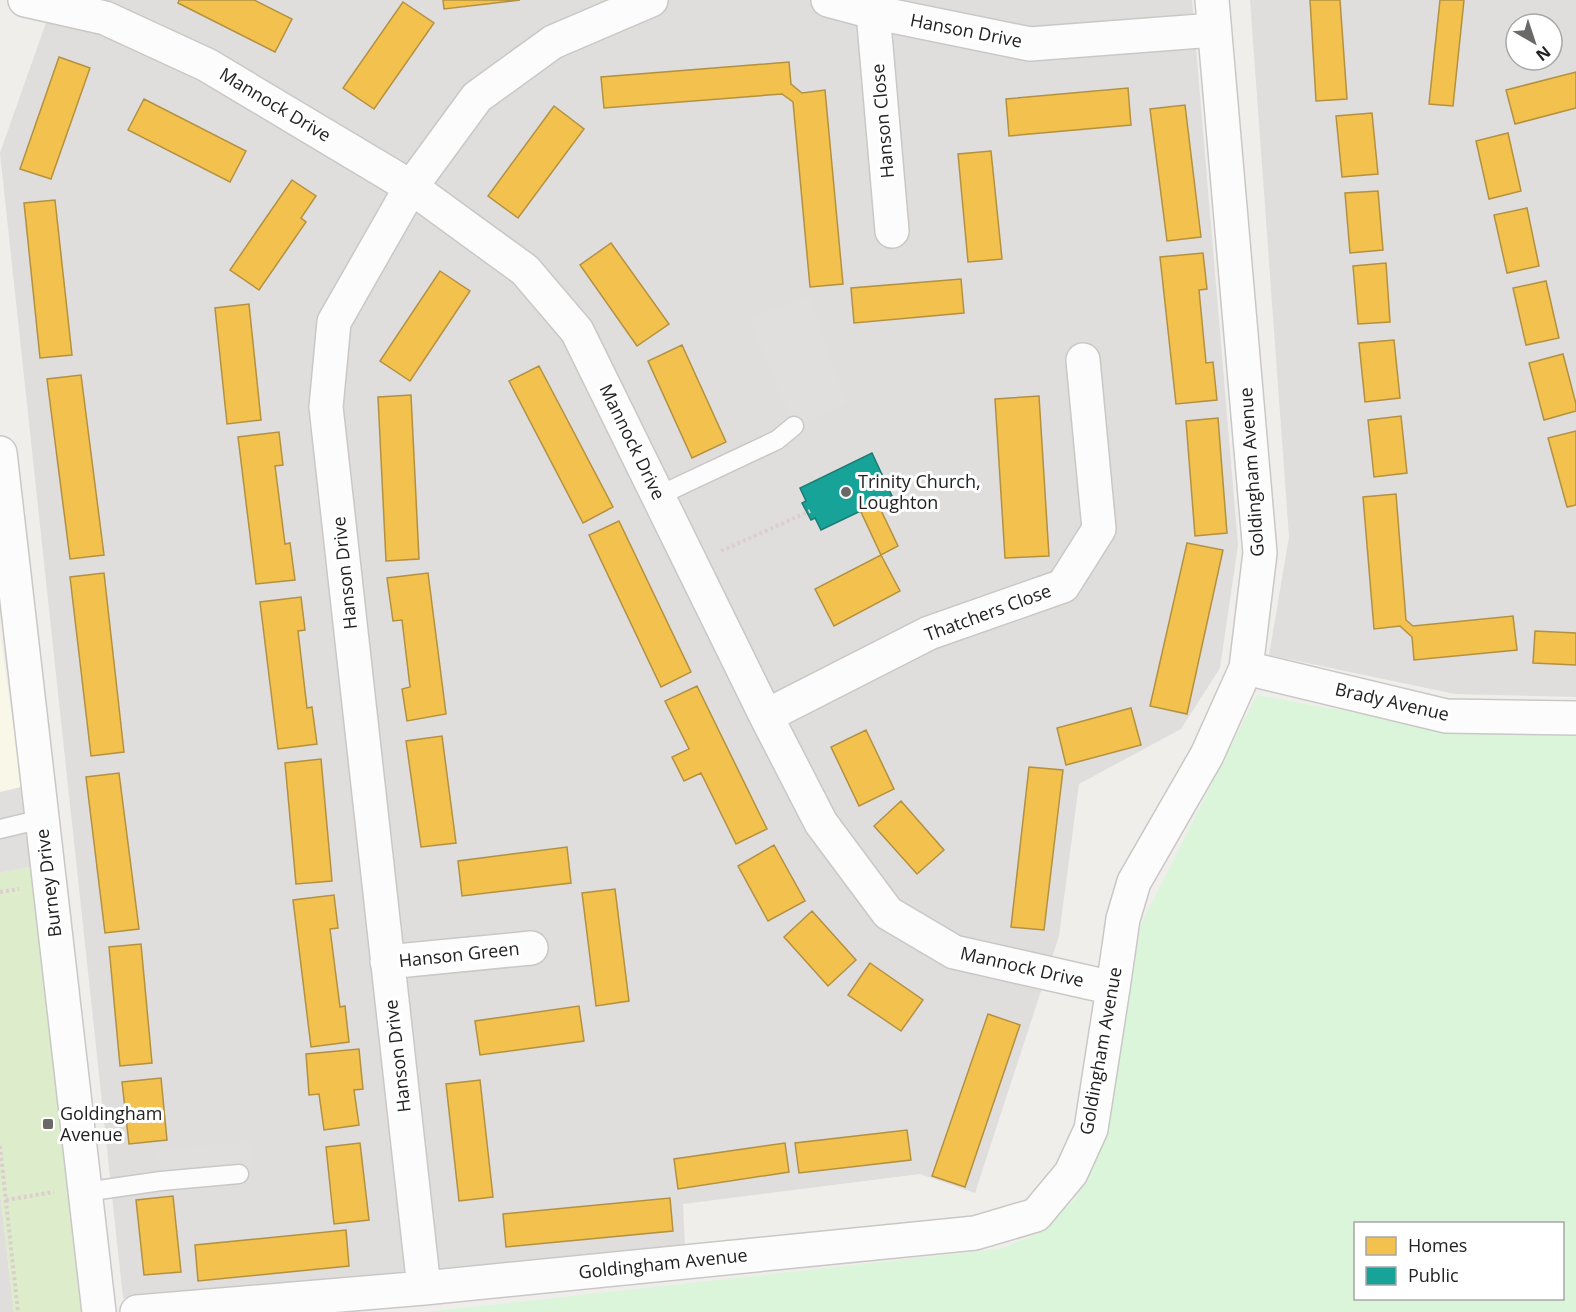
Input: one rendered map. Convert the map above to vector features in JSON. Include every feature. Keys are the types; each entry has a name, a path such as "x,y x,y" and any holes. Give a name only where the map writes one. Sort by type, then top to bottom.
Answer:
{"street":[{"name":"Mannock Drive","path":"25,0 105,18 207,65 411,187 525,270 578,331 766,716 821,823 888,913 954,952 1113,988"},
{"name":"Hanson Drive","path":"424,1288 326,407 334,322 411,187 477,97 553,42 651,0"},
{"name":"Hanson Drive","path":"828,0 873,12 1030,44 1213,15"},
{"name":"Hanson Close","path":"873,12 892,231"},
{"name":"Goldingham Avenue","path":"137,1312 424,1288 975,1233 1036,1215 1071,1173 1090,1129 1123,919 1134,882 1206,755 1246,668 1260,554 1213,15"},
{"name":"Thatchers Close","path":"766,716 929,633 1063,586 1100,529 1083,360"},
{"name":"Burney Drive","path":"0,453 2,487 99,1312"},
{"name":"Brady Avenue","path":"1246,668 1446,716 1576,718"},
{"name":"Hanson Green","path":"387,962 531,948"}],"lane":[{"path":"658,496 777,440 794,426"},
{"path":"0,829 42,819"},
{"path":"84,1189 238,1174"}],"path":[{"path":"692,564 810,511"},
{"path":"0,1146 18,1312"},
{"path":"6,1200 84,1189"}],"shaded area":[{"path":"54,0 1192,0 1238,545 1220,668 1181,729 1079,784 1059,936 975,1193 920,1174 683,1204 685,1246 424,1276 123,1298 0,153"},
{"path":"1250,0 1576,0 1576,697 1455,694 1269,655 1289,537"},
{"path":"808,296 847,404 794,426 749,318"},
{"path":"0,635 34,866 0,873"},
{"path":"21,787 34,866 0,873 0,792"},
{"path":"249,1141 252,1172 161,1181 158,1150"},
{"path":"0,1193 14,1312 0,1312"}],"green space":[{"path":"1257,695 1454,731 1576,733 1576,1312 426,1312 1000,1249 1044,1231 1076,1198 1096,1155 1142,922"},
{"path":"34,866 87,1312 14,1312 0,1193 0,873"}],"building: Homes":[{"path":"179,0 254,0 292,19 275,52 178,3"},
{"path":"443,0 520,0 444,9"},
{"path":"1310,0 1340,0 1347,99 1316,101"},
{"path":"1440,0 1464,0 1453,106 1429,104"},
{"path":"403,2 434,23 374,109 343,88"},
{"path":"59,57 90,68 51,179 20,169"},
{"path":"789,62 791,84 802,93 825,90 843,284 810,287 793,102 782,94 604,108 601,77"},
{"path":"1576,72 1576,108 1515,124 1506,90"},
{"path":"1128,88 1131,125 1009,136 1006,99"},
{"path":"144,99 246,151 230,182 128,130"},
{"path":"1185,105 1201,237 1167,241 1150,109"},
{"path":"554,106 584,129 518,218 488,196"},
{"path":"1372,113 1378,174 1342,177 1336,116"},
{"path":"1508,133 1521,191 1489,199 1476,141"},
{"path":"991,151 1002,259 968,262 958,154"},
{"path":"292,180 316,196 301,218 306,222 259,290 230,270"},
{"path":"1378,191 1383,250 1350,253 1345,193"},
{"path":"55,200 72,355 40,358 24,203"},
{"path":"1527,208 1539,266 1507,273 1494,215"},
{"path":"611,243 669,324 637,346 580,265"},
{"path":"1203,253 1207,289 1199,290 1206,363 1213,362 1217,400 1176,404 1160,257"},
{"path":"1386,263 1390,322 1358,324 1353,266"},
{"path":"440,271 470,291 410,381 380,361"},
{"path":"961,279 964,313 854,323 851,288"},
{"path":"1546,281 1559,338 1526,345 1513,288"},
{"path":"249,304 261,420 227,424 215,308"},
{"path":"1394,340 1400,398 1365,402 1359,343"},
{"path":"682,345 726,442 692,458 648,361"},
{"path":"1563,354 1576,411 1544,420 1529,363"},
{"path":"539,366 613,507 583,523 509,381"},
{"path":"81,375 104,555 70,559 47,379"},
{"path":"411,395 419,559 386,561 378,397"},
{"path":"1039,396 1049,556 1005,558 995,399"},
{"path":"1401,416 1407,473 1374,477 1368,420"},
{"path":"1218,418 1227,533 1195,536 1186,421"},
{"path":"1576,431 1576,505 1567,507 1548,438"},
{"path":"279,432 283,465 275,466 285,544 290,543 295,580 256,584 238,437"},
{"path":"1396,494 1406,620 1413,626 1513,616 1517,650 1414,660 1412,637 1400,626 1374,629 1363,497"},
{"path":"878,504 898,546 881,555 861,512"},
{"path":"619,521 691,672 661,687 589,535"},
{"path":"1187,543 1223,550 1187,714 1150,706"},
{"path":"881,555 900,591 834,626 815,589"},
{"path":"104,573 124,752 91,756 70,577"},
{"path":"428,573 446,714 407,721 402,689 410,687 402,620 393,621 387,578"},
{"path":"301,597 305,630 298,631 307,708 312,707 317,744 278,749 260,602"},
{"path":"1535,631 1576,633 1576,665 1533,663"},
{"path":"697,686 767,829 736,844 701,773 684,781 672,757 689,749 665,701"},
{"path":"1131,708 1141,745 1066,765 1057,728"},
{"path":"866,730 894,789 859,806 831,747"},
{"path":"442,736 456,843 421,847 406,741"},
{"path":"321,759 332,881 296,884 285,763"},
{"path":"1029,767 1063,770 1044,930 1011,927"},
{"path":"119,773 139,929 105,933 86,777"},
{"path":"901,801 944,850 917,874 874,826"},
{"path":"774,845 805,901 768,921 738,866"},
{"path":"567,847 571,883 462,896 458,861"},
{"path":"615,889 629,1001 596,1006 582,893"},
{"path":"334,895 338,928 330,929 340,1007 345,1006 349,1042 311,1047 293,900"},
{"path":"812,911 856,960 828,986 784,937"},
{"path":"141,944 152,1063 120,1066 109,947"},
{"path":"870,963 923,1000 901,1031 848,995"},
{"path":"579,1006 584,1041 480,1055 475,1021"},
{"path":"988,1014 1020,1025 965,1187 932,1176"},
{"path":"359,1049 363,1089 354,1090 359,1125 324,1130 319,1094 309,1095 306,1054"},
{"path":"161,1078 167,1140 129,1144 122,1082"},
{"path":"480,1080 493,1197 459,1201 446,1084"},
{"path":"907,1130 911,1160 799,1173 795,1143"},
{"path":"360,1143 369,1220 334,1224 326,1147"},
{"path":"785,1143 789,1172 678,1189 674,1159"},
{"path":"173,1196 181,1272 144,1275 136,1200"},
{"path":"670,1198 673,1231 506,1247 503,1214"},
{"path":"346,1230 349,1266 198,1281 195,1245"}],"building: Public":[{"name":"Trinity Church, Loughton","path":"872,453 892,496 821,530 815,518 811,520 802,503 806,501 800,488"}],"place":[{"name":"Trinity Church, Loughton","path":"846,492"},
{"name":"Goldingham Avenue","path":"48,1124"}]}
